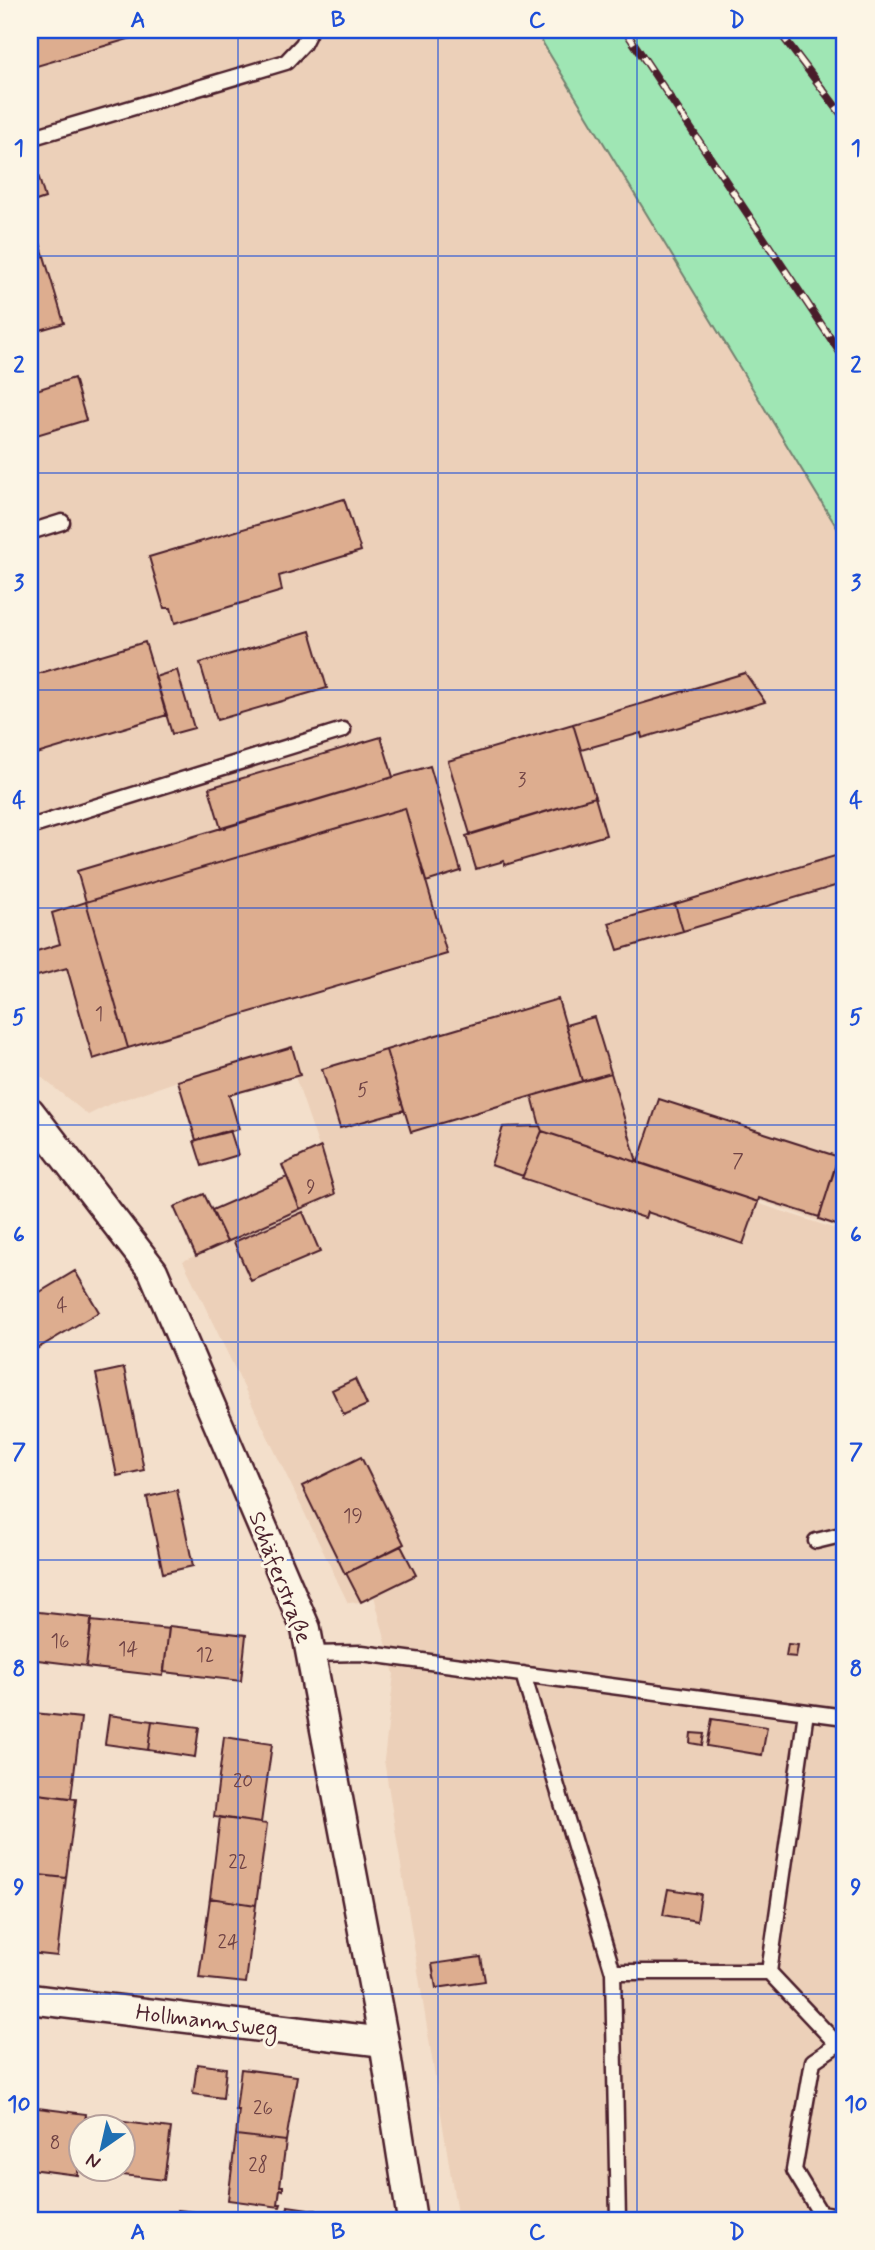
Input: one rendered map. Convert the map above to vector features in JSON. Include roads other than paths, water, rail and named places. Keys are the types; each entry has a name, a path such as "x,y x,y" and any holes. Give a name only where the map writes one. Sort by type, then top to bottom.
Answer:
{"street":[{"name":"Schäferstraße","path":"30,1112 153,1271 306,1629 384,2042 412,2220"},
{"name":"Hollmannsweg","path":"30,1999 384,2042"}],"lane":[{"path":"30,138 286,62 303,44 310,30"},
{"path":"30,532 62,522"},
{"path":"30,827 343,730"},
{"path":"817,1541 845,1534"},
{"path":"310,1654 362,1653 845,1717"},
{"path":"523,1674 612,1972 618,2220"},
{"path":"769,1972 806,1712"},
{"path":"612,1972 769,1972 841,2042 813,2062 794,2170 820,2213 845,2217"}],"railway":[{"path":"625,30 845,360"},
{"path":"778,30 845,119"}]}
